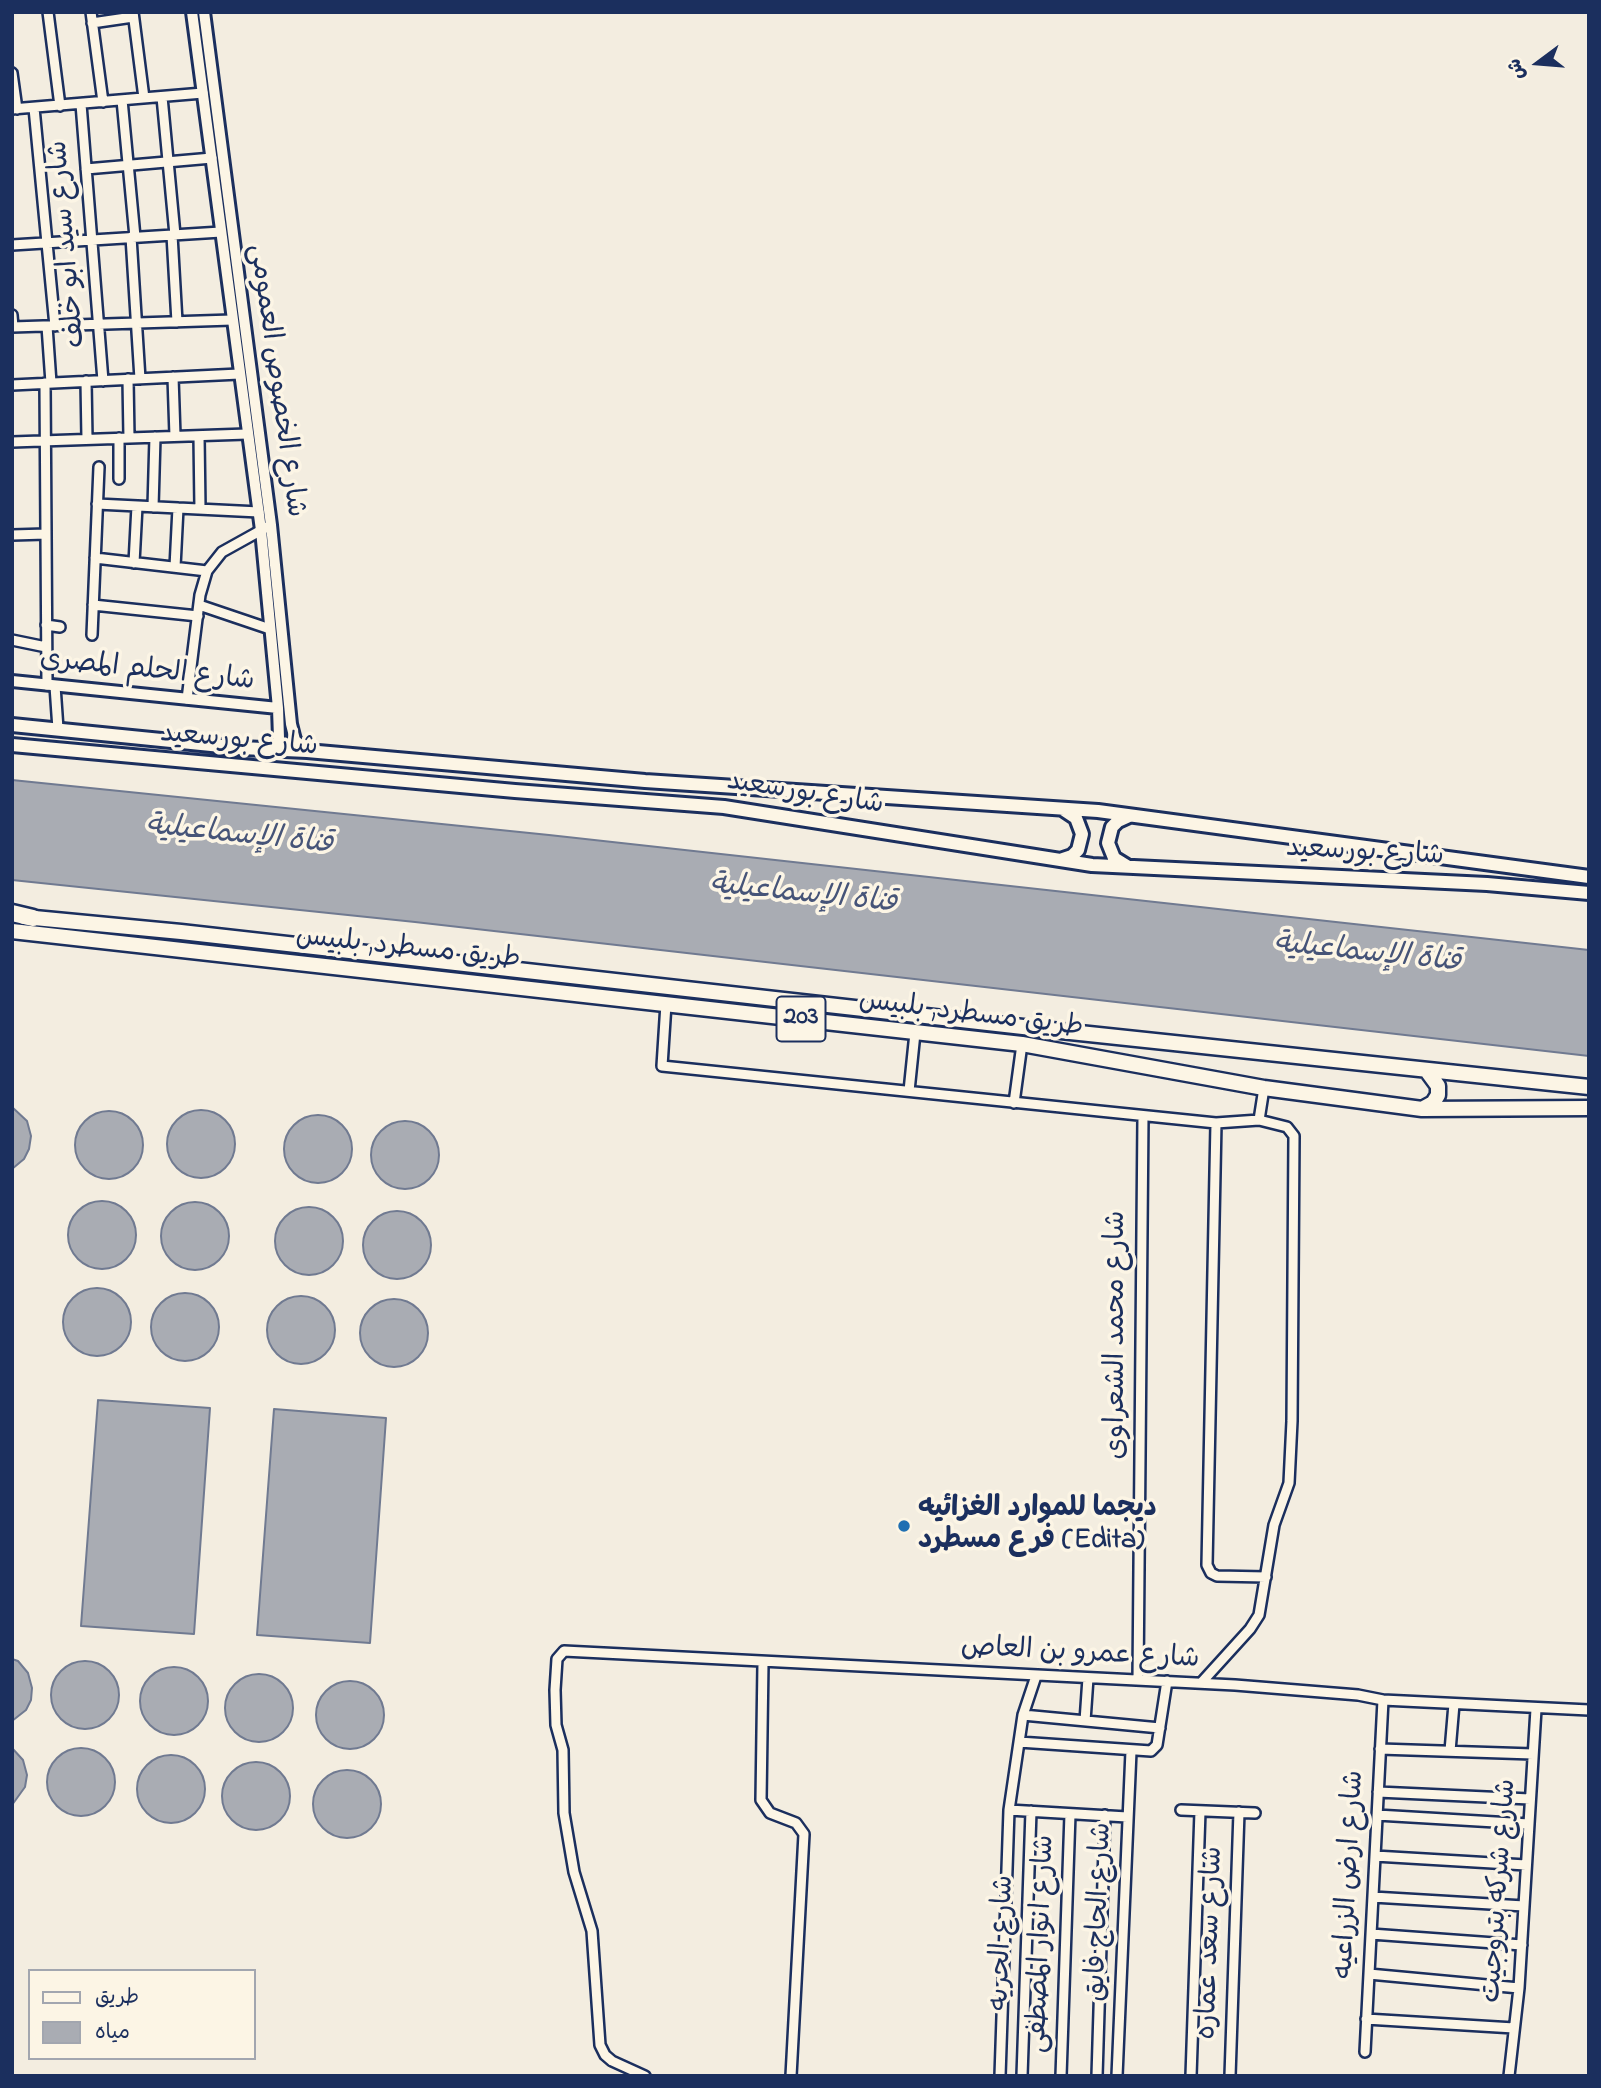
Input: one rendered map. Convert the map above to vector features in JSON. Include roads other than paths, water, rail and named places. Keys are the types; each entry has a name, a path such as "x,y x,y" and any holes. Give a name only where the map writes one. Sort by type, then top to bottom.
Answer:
{"highway":[{"path":"12,914 33,918"}],"main road":[{"name":"شارع بورسعيد","path":"12,725 225,747 307,751 659,782 1133,816 1589,877"},
{"name":"شارع بورسعيد","path":"12,745 515,791 724,807 1056,861 1488,884 1589,893"},
{"path":"1056,861 1072,856 1081,842 1080,825 1070,813 1063,810"},
{"path":"1128,866 1114,858 1110,851 1109,834 1118,821 1133,816"},
{"name":"طريق مسطرد, بلبيس","path":"33,918 1589,1087"},
{"name":"طريق مسطرد, بلبيس","path":"12,931 1022,1044 1264,1088 1422,1109 1589,1108"},
{"path":"1422,1109 1433,1103 1438,1095 1438,1086 1427,1071"}],"street":[{"path":"48,12 60,106"},
{"path":"91,12 103,102"},
{"name":"شارع الخصوص العمومى","path":"192,12 258,512 266,527 278,708 279,738 274,750"},
{"name":"شارع الخصوص العمومى","path":"204,12 292,733 300,747 307,751"},
{"path":"92,23 133,15 144,98"},
{"path":"12,73 14,109 203,93"},
{"path":"162,97 177,322"},
{"path":"122,100 133,237 140,379"},
{"name":"شارع سيد ابو خلف","path":"81,104 103,380"},
{"path":"34,108 48,243 51,326 45,441 46,647 58,729"},
{"path":"86,170 212,158"},
{"path":"12,245 221,232"},
{"path":"12,315 13,327 232,320"},
{"path":"12,385 239,374"},
{"path":"173,377 175,436"},
{"path":"119,479 128,379"},
{"path":"86,381 88,439"},
{"path":"12,442 247,434"},
{"path":"199,436 200,509"},
{"path":"153,507 155,437"},
{"path":"92,635 99,467"},
{"path":"97,504 258,512"},
{"path":"134,563 137,506"},
{"path":"175,568 178,508"},
{"path":"187,699 199,605 207,571 222,552 266,527"},
{"path":"12,535 46,534"},
{"path":"95,558 207,571"},
{"path":"93,604 198,616"},
{"path":"199,605 271,629"},
{"path":"46,625 60,627"},
{"path":"12,640 46,647"},
{"name":"شارع الحلم المصرى","path":"12,681 278,708"},
{"path":"666,1004 662,1066 1216,1123 1259,1120 1287,1127 1294,1136 1289,1483 1274,1525 1259,1615 1255,1623 1201,1683"},
{"path":"909,1091 915,1032"},
{"path":"1014,1103 1022,1044"},
{"path":"1259,1120 1264,1088"},
{"name":"شارع محمد الشعراوى","path":"1138,1680 1143,1116"},
{"path":"1216,1123 1207,1565 1211,1573 1217,1576 1266,1577"},
{"name":"شارع عمرو بن العاص","path":"645,2076 612,2061 600,2045 592,1931 574,1871 564,1813 563,1750 555,1716 559,1654 568,1651 763,1663 1167,1681 1358,1695 1383,1700 1589,1710"},
{"path":"763,1663 761,1800 770,1813 796,1824 804,1834 791,2076"},
{"path":"1000,2076 1009,1810 1023,1715 1036,1676"},
{"path":"1085,1721 1088,1678"},
{"path":"1019,1742 1147,1752 1155,1749 1167,1681"},
{"name":"شارع ارض الزراعيه","path":"1365,2052 1383,1700"},
{"path":"1450,1751 1454,1704"},
{"name":"شارع شركه بتروجيت","path":"1509,2076 1519,1988 1536,1709"},
{"path":"1023,1715 1160,1728"},
{"path":"1380,1749 1533,1754"},
{"name":"شارع الحاج فايق","path":"1117,2076 1131,1751"},
{"path":"1378,1791 1530,1799"},
{"path":"1009,1810 1127,1817"},
{"name":"شارع الحريه","path":"1022,2076 1031,1811"},
{"path":"1181,1811 1255,1812"},
{"path":"1191,2076 1200,1811"},
{"name":"شارع سعد عماره","path":"1230,2076 1239,1812"},
{"name":"شارع انوار المصطفى","path":"1061,2076 1070,1814"},
{"path":"1097,2076 1105,1815"},
{"path":"1377,1815 1529,1824"},
{"path":"1375,1856 1526,1865"},
{"path":"1373,1896 1524,1906"},
{"path":"1371,1934 1521,1945"},
{"path":"1369,1974 1519,1988"},
{"path":"1366,2019 1514,2028"}],"water":[{"name":"قناة الإسماعيلية","path":"12,780 549,835 1589,950 1589,1056 415,922 12,880"},
{"path":"12,1107 27,1121 31,1136 24,1159 12,1169"},
{"path":"194,1110 208,1110 220,1115 230,1125 235,1144 230,1163 220,1173 208,1178 194,1178 182,1173 172,1163 167,1151 167,1137 172,1125 182,1115"},
{"path":"102,1111 116,1111 128,1116 138,1126 143,1145 138,1164 128,1174 116,1179 102,1179 90,1174 80,1164 75,1152 75,1138 80,1126 90,1116"},
{"path":"311,1115 325,1115 337,1120 347,1130 352,1149 347,1168 337,1178 325,1183 311,1183 299,1178 289,1168 284,1156 284,1142 289,1130 299,1120"},
{"path":"398,1121 412,1121 424,1126 434,1136 439,1155 434,1174 424,1184 412,1189 398,1189 386,1184 376,1174 371,1162 371,1148 376,1136 386,1126"},
{"path":"95,1201 109,1201 121,1206 131,1216 136,1235 131,1254 121,1264 109,1269 95,1269 83,1264 73,1254 68,1242 68,1228 73,1216 83,1206"},
{"path":"188,1202 202,1202 214,1207 224,1217 229,1236 224,1255 214,1265 202,1270 188,1270 176,1265 166,1255 161,1243 161,1229 166,1217 176,1207"},
{"path":"302,1207 316,1207 328,1212 338,1222 343,1241 338,1260 328,1270 316,1275 302,1275 290,1270 280,1260 275,1248 275,1234 280,1222 290,1212"},
{"path":"390,1211 404,1211 416,1216 426,1226 431,1245 426,1264 416,1274 404,1279 390,1279 378,1274 368,1264 363,1252 363,1238 368,1226 378,1216"},
{"path":"90,1288 104,1288 116,1293 126,1303 131,1322 126,1341 116,1351 104,1356 90,1356 78,1351 68,1341 63,1329 63,1315 68,1303 78,1293"},
{"path":"178,1293 192,1293 204,1298 214,1308 219,1327 214,1346 204,1356 192,1361 178,1361 166,1356 156,1346 151,1334 151,1320 156,1308 166,1298"},
{"path":"294,1296 308,1296 320,1301 330,1311 335,1330 330,1349 320,1359 308,1364 294,1364 282,1359 272,1349 267,1337 267,1323 272,1311 282,1301"},
{"path":"387,1299 401,1299 413,1304 423,1314 428,1333 423,1352 413,1362 401,1367 387,1367 375,1362 365,1352 360,1340 360,1326 365,1314 375,1304"},
{"path":"98,1400 210,1408 194,1634 81,1626"},
{"path":"274,1409 386,1418 370,1643 257,1635"},
{"path":"12,1659 18,1661 28,1673 32,1688 31,1700 26,1710 12,1721"},
{"path":"78,1661 92,1661 104,1666 114,1676 119,1695 114,1714 104,1724 92,1729 78,1729 66,1724 56,1714 51,1702 51,1688 56,1676 66,1666"},
{"path":"167,1667 181,1667 193,1672 203,1682 208,1701 203,1720 193,1730 181,1735 167,1735 155,1730 145,1720 140,1708 140,1694 145,1682 155,1672"},
{"path":"252,1674 266,1674 278,1679 288,1689 293,1708 288,1727 278,1737 266,1742 252,1742 240,1737 230,1727 225,1715 225,1701 230,1689 240,1679"},
{"path":"343,1681 357,1681 369,1686 379,1696 384,1715 379,1734 369,1744 357,1749 343,1749 331,1744 321,1734 316,1722 316,1708 321,1696 331,1686"},
{"path":"12,1748 23,1760 27,1775 25,1787 12,1805"},
{"path":"74,1748 88,1748 100,1753 110,1763 115,1782 110,1801 100,1811 88,1816 74,1816 62,1811 52,1801 47,1789 47,1775 52,1763 62,1753"},
{"path":"164,1755 178,1755 190,1760 200,1770 205,1789 200,1808 190,1818 178,1823 164,1823 152,1818 142,1808 137,1796 137,1782 142,1770 152,1760"},
{"path":"249,1762 263,1762 275,1767 285,1777 290,1796 285,1815 275,1825 263,1830 249,1830 237,1825 227,1815 222,1803 222,1789 227,1777 237,1767"},
{"path":"340,1770 354,1770 366,1775 376,1785 381,1804 376,1823 366,1833 354,1838 340,1838 328,1833 318,1823 313,1811 313,1797 318,1785 328,1775"}],"place":[{"name":"ديجما للموارد الغزائيه فرع مسطرد (Edita)","path":"904,1526"}]}
